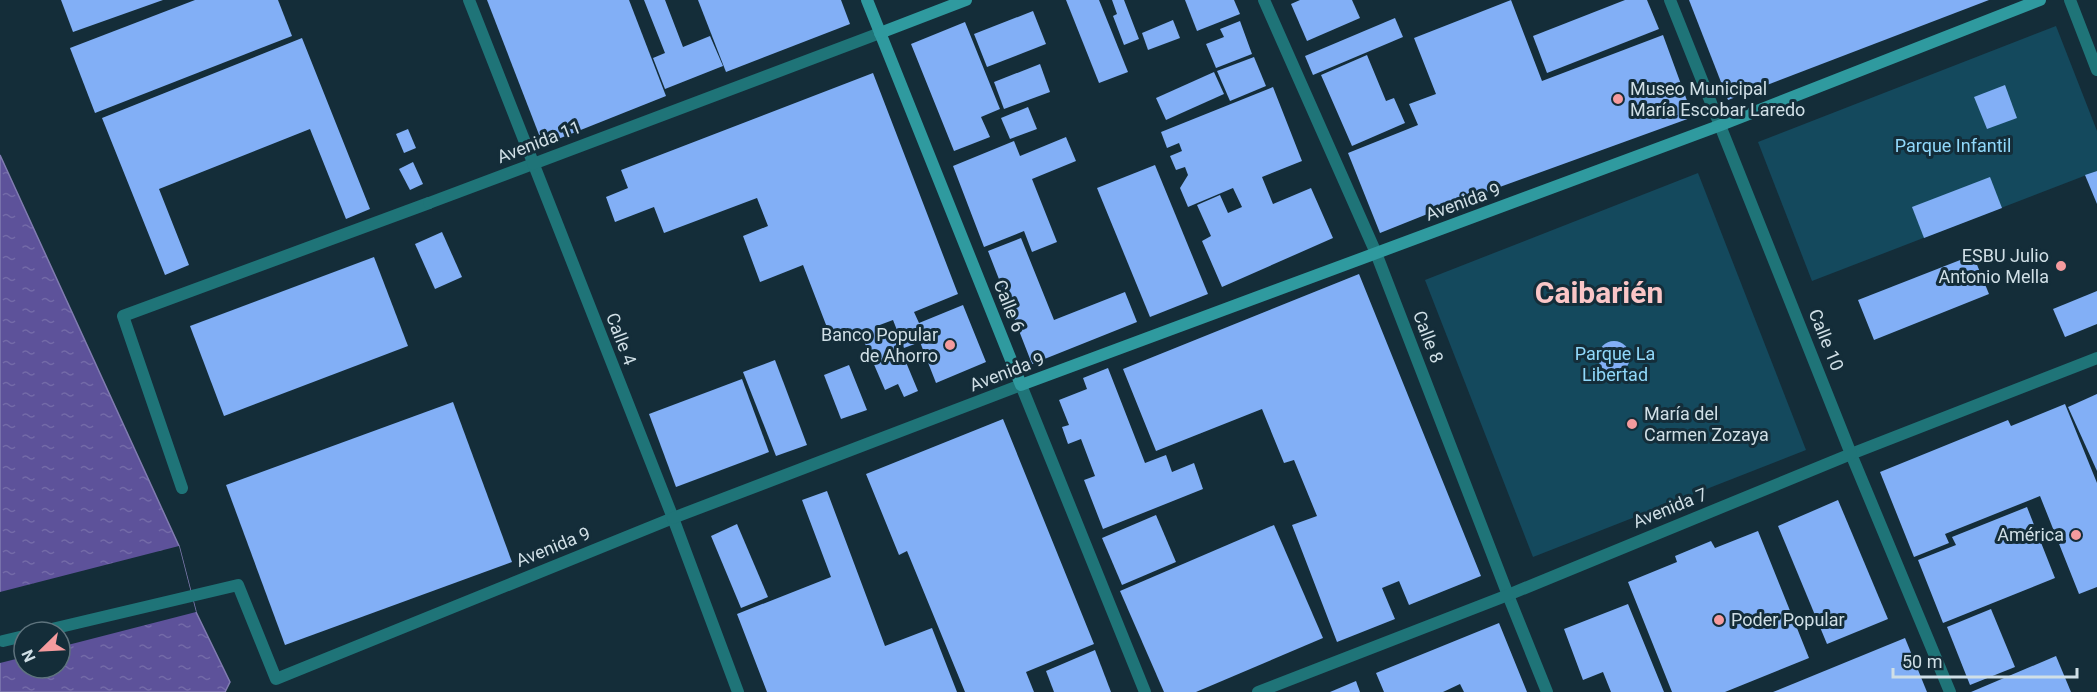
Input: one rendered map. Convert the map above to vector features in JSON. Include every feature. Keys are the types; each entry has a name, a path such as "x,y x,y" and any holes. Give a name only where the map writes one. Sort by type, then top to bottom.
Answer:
{"main road":[{"name":"Calle 6","path":"867,0 1022,385"},
{"name":"Avenida 11","path":"880,33 966,0"},
{"name":"Avenida 9","path":"1022,385 1721,125 2040,0"}],"street":[{"name":"Calle 4","path":"469,0 673,518 738,692"},
{"name":"Calle 8","path":"1264,0 1376,253 1547,692"},
{"name":"Calle 10","path":"1670,0 1851,454 1950,692"},
{"path":"2070,0 2097,70"},
{"name":"Avenida 11","path":"182,488 123,316 880,33"},
{"name":"Avenida 7","path":"1258,692 1508,595 1851,454 2097,358"},
{"name":"Avenida 9","path":"72,624 238,585 276,679 673,518 1022,385"},
{"name":"Calle 6","path":"1022,385 1145,692"},
{"path":"3,641 12,639"}],"green space":[{"name":"Parque Infantil","path":"2056,26 2097,131 2097,171 1812,281 1758,142"},
{"name":"Parque La Libertad","path":"1698,173 1806,450 1533,557 1425,280"}],"water":[{"path":"0,155 179,546 196,612 230,682 225,692 0,692"}],"pier":[{"path":"179,546 196,612 72,644 72,620 12,620 12,660 0,663 0,592"}],"building":[{"path":"61,0 163,0 73,32"},
{"path":"195,0 278,0 292,36 95,113 70,48"},
{"path":"487,0 629,0 666,96 543,145"},
{"path":"644,0 665,0 683,47 710,36 723,66 665,89 653,58 665,53"},
{"path":"698,0 841,0 850,24 726,72"},
{"path":"1066,0 1099,0 1128,72 1099,83"},
{"path":"1112,0 1124,0 1139,39 1124,45 1113,16 1117,14"},
{"path":"1185,0 1234,0 1240,14 1197,31"},
{"path":"1300,0 1352,0 1360,18 1307,41 1291,4"},
{"path":"1511,0 1542,81 1663,35 1693,117 1450,205 1380,233 1348,153 1418,125 1409,104 1436,94 1414,38"},
{"path":"1625,0 1647,0 1659,29 1547,73 1533,36"},
{"path":"1689,0 1989,0 1728,100"},
{"path":"1033,11 1046,44 987,67 974,34"},
{"path":"1395,18 1403,37 1313,75 1305,56"},
{"path":"1173,20 1180,38 1148,50 1142,33"},
{"path":"1240,21 1252,54 1216,68 1206,44 1224,37 1220,29"},
{"path":"965,22 1000,109 981,117 990,137 954,151 911,44"},
{"path":"302,38 370,209 346,219 310,129 159,189 189,265 165,275 102,118"},
{"path":"1367,55 1386,101 1394,98 1405,123 1352,146 1321,75"},
{"path":"1254,57 1266,86 1230,101 1217,71"},
{"path":"1040,64 1050,92 1004,109 994,82"},
{"path":"1214,72 1224,94 1166,120 1156,98"},
{"path":"873,73 958,294 914,312 919,323 963,305 986,362 936,383 920,342 904,348 893,320 877,326 881,336 893,331 918,391 904,397 898,384 885,390 860,332 833,343 803,265 760,282 743,236 768,226 757,198 664,233 654,207 615,222 606,197 628,188 621,170"},
{"path":"2005,85 2017,118 1987,129 1974,97"},
{"path":"1273,87 1302,161 1262,177 1273,204 1311,188 1333,238 1222,287 1202,241 1211,236 1197,205 1220,195 1228,213 1242,207 1233,188 1188,207 1180,188 1188,175 1185,167 1176,170 1170,156 1182,151 1179,143 1167,148 1161,132"},
{"path":"1028,107 1037,129 1010,139 1001,118"},
{"path":"408,129 416,148 404,153 396,134"},
{"path":"1066,137 1076,161 1032,179 1057,242 1032,252 1024,231 984,247 953,166 1014,141 1020,156"},
{"path":"413,162 423,184 410,190 399,169"},
{"path":"1155,165 1208,294 1150,317 1097,188"},
{"path":"2097,171 2097,204 2085,175"},
{"path":"1990,177 2002,208 1924,238 1912,207"},
{"path":"442,232 462,277 435,289 415,244"},
{"path":"1021,238 1054,320 1125,292 1137,322 1032,364 988,251"},
{"path":"1973,255 1989,294 1874,340 1858,300"},
{"path":"374,257 408,346 224,416 190,326"},
{"path":"1359,274 1481,576 1409,605 1399,581 1382,588 1395,619 1337,642 1292,525 1317,516 1294,460 1284,463 1262,409 1156,451 1123,369"},
{"path":"2097,291 2097,324 2065,337 2053,309"},
{"path":"1614,341 1625,346 1630,357 1625,368 1614,373 1603,368 1598,357 1603,346"},
{"path":"775,360 807,445 776,456 743,372"},
{"path":"849,365 867,410 841,419 824,375"},
{"path":"1108,368 1145,463 1166,455 1172,472 1194,463 1203,489 1103,529 1084,480 1095,476 1081,439 1068,444 1062,427 1069,425 1059,400 1087,389 1083,378"},
{"path":"742,379 769,452 676,487 649,414"},
{"path":"2097,394 2097,471 2068,407"},
{"path":"453,402 512,562 285,645 226,485"},
{"path":"2065,404 2097,483 2097,587 2079,594 2040,496 1945,534 1949,543 1914,557 1880,472 2008,420 2011,426"},
{"path":"1003,419 1094,644 1026,672 1034,692 965,692 907,551 899,555 866,474"},
{"path":"827,491 885,646 932,628 957,692 767,692 737,614 831,577 802,500"},
{"path":"1838,500 1888,619 1827,644 1778,526"},
{"path":"2027,507 2055,578 1943,623 1918,560 1956,545 1952,537"},
{"path":"1156,515 1176,562 1122,585 1102,538"},
{"path":"737,524 768,597 741,608 711,536"},
{"path":"1274,525 1323,638 1196,692 1164,692 1120,591"},
{"name":"Poder Popular","path":"1758,531 1809,658 1725,692 1672,692 1628,582 1677,562 1675,556 1711,541 1715,548"},
{"path":"1628,604 1664,692 1611,692 1603,672 1583,680 1564,629"},
{"path":"1991,609 2015,667 1970,685 1947,627"},
{"path":"1499,623 1527,692 1464,692 1460,684 1443,692 1384,692 1376,673"},
{"path":"1905,638 1927,692 1773,692"},
{"path":"1095,650 1111,692 1054,692 1046,671"},
{"path":"2056,656 2071,692 1971,692"},
{"path":"1356,681 1360,692 1330,692"}],"place":[{"name":"Museo Municipal María Escobar Laredo","path":"1618,99"},
{"name":"ESBU Julio Antonio Mella","path":"2061,266"},
{"name":"Banco Popular de Ahorro","path":"950,345"},
{"name":"María del Carmen Zozaya","path":"1632,424"},
{"name":"América","path":"2076,535"},
{"name":"Poder Popular","path":"1719,620"}],"district":[{"name":"Caibarién","path":"1599,293"}]}
